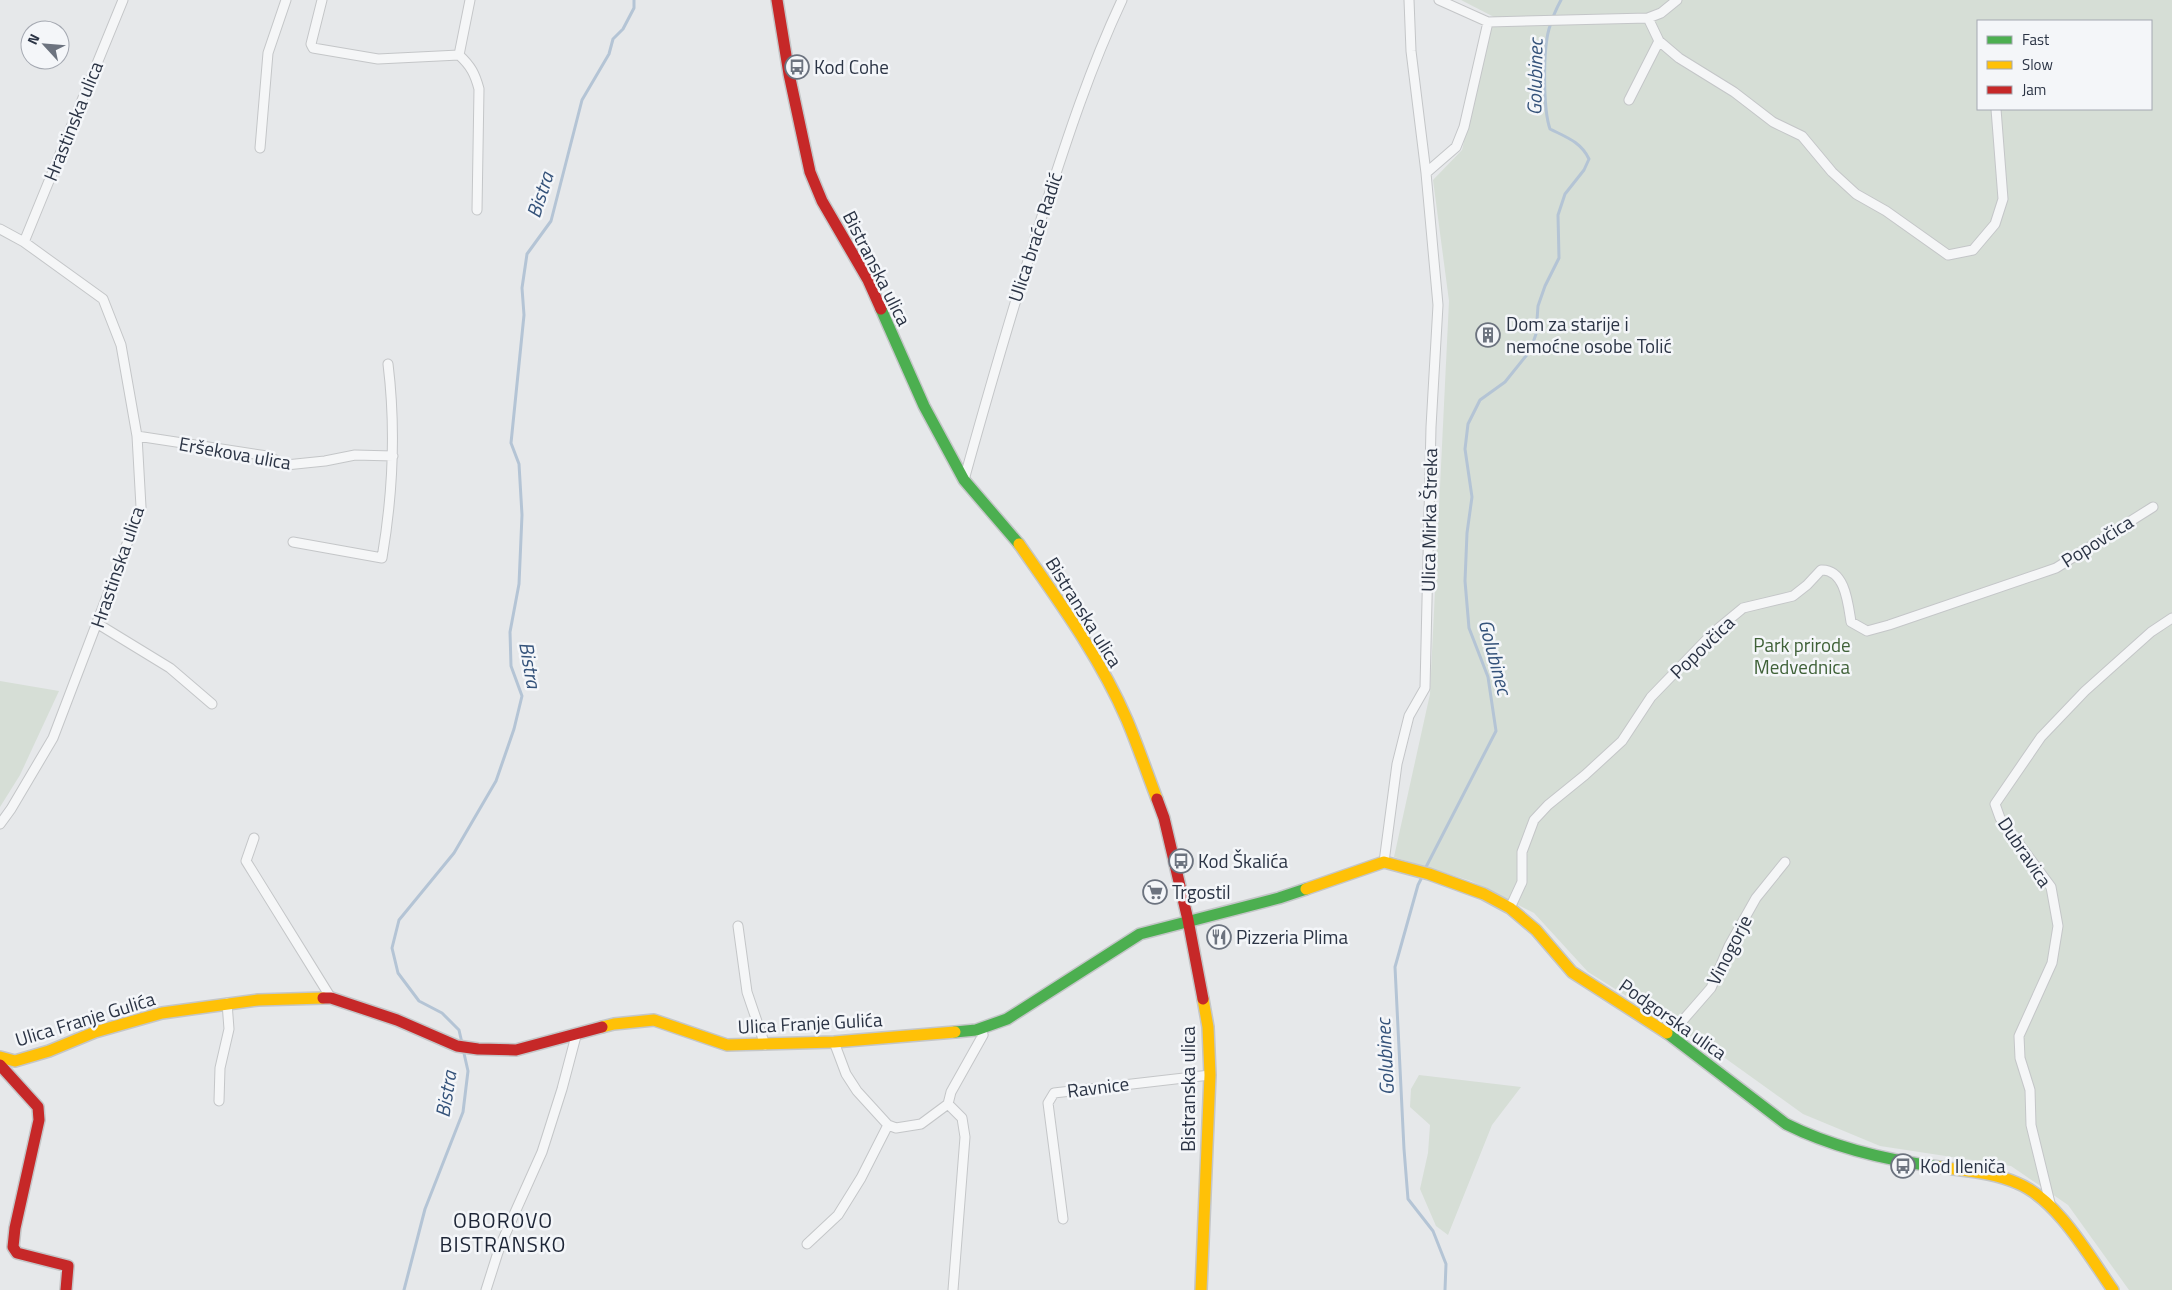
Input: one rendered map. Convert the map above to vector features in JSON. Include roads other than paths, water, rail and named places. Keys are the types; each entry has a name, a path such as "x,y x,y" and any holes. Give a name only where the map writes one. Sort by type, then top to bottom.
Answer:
{"main road":[{"name":"Bistranska ulica","path":"777,0 789,74 810,172 822,201 868,280 924,406 964,480 1018,542 1090,651 1127,720 1164,818 1188,920 1208,1027 1210,1075 1201,1290"},
{"name":"Podgorska ulica","path":"1384,862 1424,873 1484,894 1510,908 1536,930 1572,972 1670,1035 1786,1124 1803,1133 1844,1149 1884,1159 1980,1172 2026,1187 2051,1207 2113,1290"},
{"path":"1188,920 1280,898 1384,862"},
{"name":"Ulica Franje Gulića","path":"0,1057 15,1061 49,1051 95,1032 162,1013 227,1003 331,998 398,1020 457,1046 478,1049 516,1050 576,1036 614,1024 654,1020 727,1045 834,1042 976,1030 1007,1019 1140,934 1188,920"},
{"path":"0,1065 38,1107 39,1120 15,1228 13,1247 17,1253 68,1266 66,1290"}],"street":[{"name":"Hrastinska ulica","path":"24,242 123,0"},
{"path":"260,148 268,53 286,0"},
{"path":"322,0 311,44 313,48 325,52 378,59 459,55 468,63 475,73 479,90 477,210"},
{"path":"459,55 470,0"},
{"name":"Ulica braće Radić","path":"964,480 1012,312 1068,136 1101,44 1122,0"},
{"name":"Ulica Mirka Štreka","path":"1384,862 1397,764 1408,716 1425,688 1431,427 1438,305 1426,173 1411,51 1409,0"},
{"path":"1438,0 1488,22 1648,18 1661,13 1677,0"},
{"path":"1648,18 1659,41 1679,58 1734,92 1773,122 1802,136 1832,172 1856,194 1886,211 1948,255 1973,250 1995,224 2003,199 1996,110"},
{"path":"1426,173 1456,147 1464,127 1488,22"},
{"path":"1629,100 1659,41"},
{"name":"Hrastinska ulica","path":"0,228 24,242 103,299 122,345 137,436 141,507 53,738 0,824"},
{"path":"293,542 382,558 388,524 393,456 393,404 388,364"},
{"name":"Eršekova ulica","path":"137,436 267,456 286,465 325,461 356,455 393,456"},
{"name":"Popovčica","path":"1510,908 1522,882 1522,852 1534,820 1548,805 1585,775 1622,740 1652,697 1714,632 1743,608 1793,596 1821,570 1830,570 1839,577 1851,622 1867,630 1874,629 2056,568 2153,507"},
{"name":"Dubravica","path":"2051,1207 2032,1125 2030,1090 2020,1058 2019,1036 2052,963 2058,926 2051,887 2000,818 1995,804 2048,730 2085,691 2151,632 2172,618"},
{"path":"98,624 170,668 212,704"},
{"path":"254,838 246,861 331,998"},
{"name":"Vinogorje","path":"1670,1035 1711,988 1729,946 1756,898 1785,862"},
{"path":"738,926 747,992 765,1045"},
{"path":"219,1101 220,1068 229,1029 227,1003"},
{"path":"834,1042 846,1074 856,1092 888,1124 896,1128 921,1124 948,1104 955,1085 983,1035 976,1030"},
{"path":"486,1290 500,1246 542,1152 576,1036"},
{"name":"Ravnice","path":"1063,1219 1048,1103 1054,1093 1210,1075"},
{"path":"948,1104 962,1118 965,1138 952,1290"},
{"path":"807,1244 838,1215 861,1178 888,1124"}],"waterway":[{"name":"Bistra","path":"462,1043 459,1030 442,1013 419,1001 398,973 392,948 399,920 454,853 496,781 514,729 522,696 511,666 510,632 519,584 522,515 519,464 511,443 524,315 522,288 527,254 551,221 582,100 609,54 613,39 623,29 634,8 634,0"},
{"name":"Golubinec","path":"1425,869 1496,731 1488,677 1469,628 1465,581 1467,533 1472,497 1465,449 1468,424 1480,400 1505,382 1530,351 1536,334 1538,306 1545,286 1559,258 1558,215 1565,194 1584,170 1589,159 1577,144 1550,129 1548,120 1545,94 1547,39 1554,14 1561,0"},
{"name":"Golubinec","path":"1423,875 1418,885 1395,967 1404,1149 1408,1199 1433,1231 1446,1264 1445,1290"},
{"name":"Bistra","path":"404,1290 425,1209 463,1112 468,1071 463,1049"}],"place":[{"name":"Kod Cohe","path":"797,67"},
{"name":"Dom za starije i nemoćne osobe Tolić","path":"1488,335"},
{"name":"Kod Škalića","path":"1181,861"},
{"name":"Trgostil","path":"1155,892"},
{"name":"Pizzeria Plima","path":"1219,937"},
{"name":"Kod Ileniča","path":"1903,1166"}],"district":[{"name":"OBOROVO BISTRANSKO","path":"503,1233"}],"park label":[{"name":"Park prirode Medvednica","path":"1802,656"}]}
